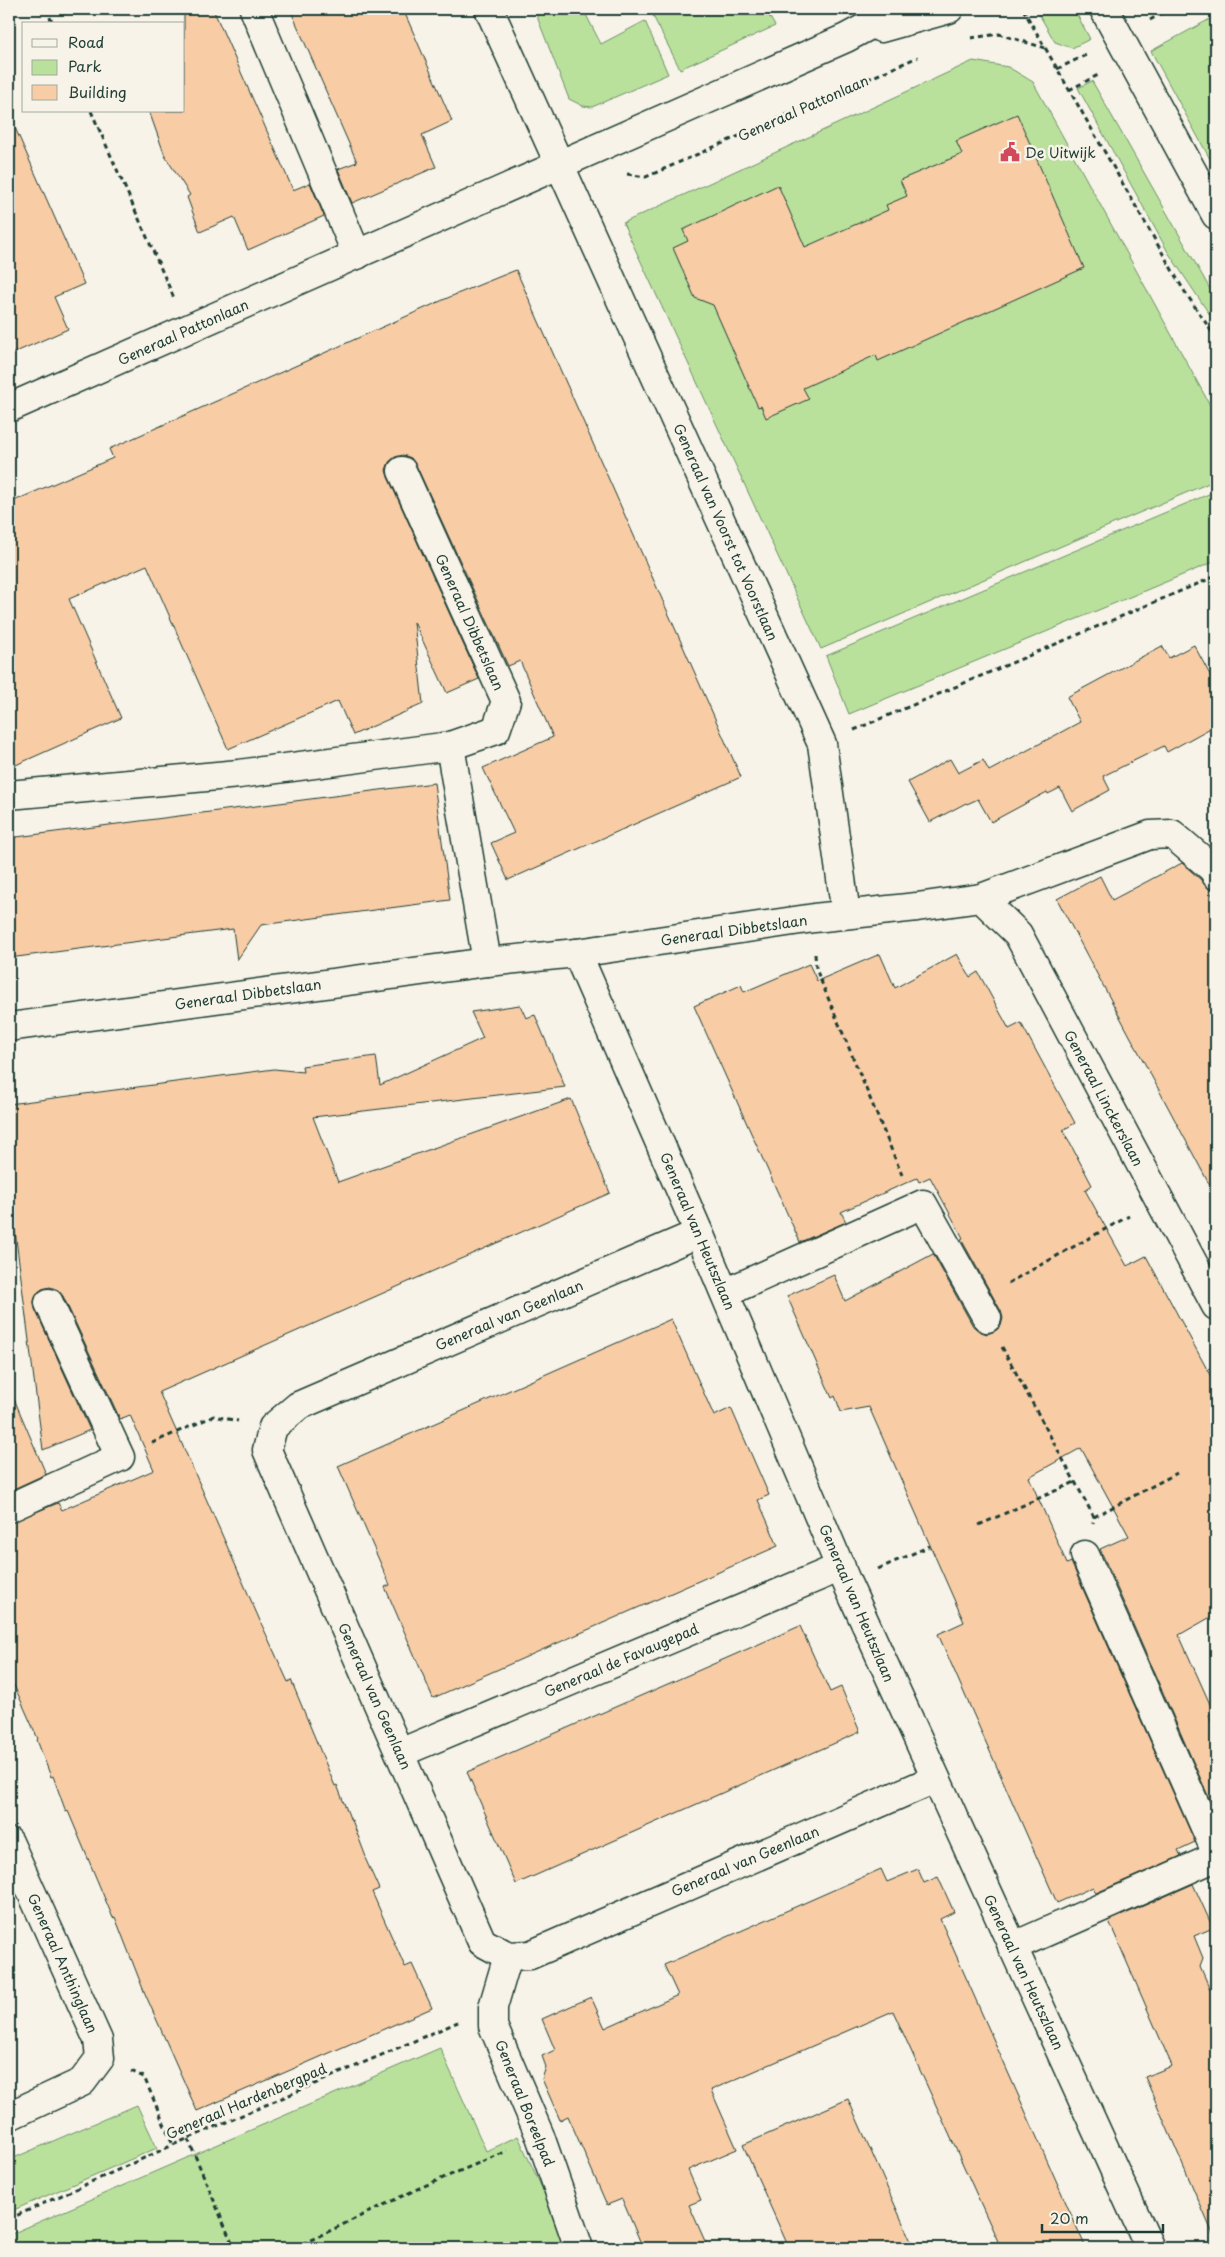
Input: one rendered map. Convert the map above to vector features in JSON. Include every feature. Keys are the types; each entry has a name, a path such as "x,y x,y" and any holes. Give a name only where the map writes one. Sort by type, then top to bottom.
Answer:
{"street":[{"path":"254,9 357,255"},
{"name":"Generaal van Voorst tot Voorstlaan","path":"489,9 822,744 846,914"},
{"name":"Generaal Pattonlaan","path":"9,408 846,38 900,9"},
{"name":"Generaal Pattonlaan","path":"846,38 949,9"},
{"path":"1104,9 1216,215"},
{"name":"Generaal Dibbetslaan","path":"9,796 239,774 450,746 496,730 506,701 402,471"},
{"path":"450,746 487,962"},
{"name":"Generaal Dibbetslaan","path":"9,1027 487,962 577,953 814,918 981,898 1150,835 1172,834 1213,869 1216,875"},
{"name":"Generaal Linckerslaan","path":"981,898 1018,934 1216,1306"},
{"name":"Generaal van Heutszlaan","path":"577,953 725,1293 844,1575 935,1779 1150,2248"},
{"path":"725,1293 923,1204 982,1310"},
{"name":"Generaal van Geenlaan","path":"699,1233 298,1406 273,1427 267,1450 482,1942 508,1956 530,1955 935,1779"},
{"path":"9,1508 120,1457 49,1304"},
{"path":"1085,1554 1216,1852"},
{"name":"Generaal de Favaugepad","path":"400,1753 844,1575"},
{"name":"Generaal Anthinglaan","path":"9,1842 98,2040 100,2058"},
{"path":"1012,1947 1216,1857"},
{"name":"Generaal Boreelpad","path":"508,1956 493,2007 493,2026 540,2136 579,2248"},
{"path":"9,2116 82,2082 100,2058"}],"path":[{"path":"46,9 51,22"},
{"path":"1023,9 1183,289 1216,338"},
{"path":"964,39 999,34 1045,48"},
{"name":"Generaal Pattonlaan","path":"617,172 646,177 919,56"},
{"path":"1069,90 1103,72"},
{"path":"92,112 188,329"},
{"path":"822,744 1216,576"},
{"path":"814,918 816,968 916,1208"},
{"path":"1085,1554 1094,1517 982,1310 1158,1200"},
{"path":"120,1457 214,1416 273,1427"},
{"path":"1094,1517 1177,1473"},
{"path":"979,1525 1075,1482"},
{"path":"844,1575 930,1546"},
{"name":"Generaal Hardenbergpad","path":"9,2219 172,2145 493,2007"},
{"path":"100,2058 144,2077 172,2145"},
{"path":"294,2248 415,2190 540,2136"},
{"path":"188,2139 234,2248"}],"green space":[{"path":"534,9 583,9 601,44 645,21 668,74 592,107 583,106 569,99"},
{"path":"666,9 765,9 775,26 680,69 653,16"},
{"path":"1036,9 1074,9 1090,39 1072,48 1055,42"},
{"path":"1210,19 1216,29 1216,170 1151,51"},
{"path":"973,61 1008,67 1033,82 1216,416 1216,480 821,649 623,223"},
{"path":"1092,81 1210,289 1216,287 1216,324 1168,252 1078,88"},
{"path":"1216,491 1216,561 849,714 826,656"},
{"path":"440,2048 486,2151 518,2136 547,2199 566,2248 9,2248 9,2235"},
{"path":"137,2105 157,2148 9,2212 9,2160"}],"building":[{"path":"184,9 213,9 293,190 310,183 324,216 248,250 234,217 200,232 187,197 190,195 165,156 149,112 185,112"},
{"path":"290,9 403,9 452,121 422,135 436,167 352,203 338,169 357,162"},
{"path":"9,114 84,284 54,297 68,329 9,355"},
{"path":"1017,114 1084,268 878,361 876,355 803,388 809,399 766,418 761,406 758,407 713,305 695,298 673,248 688,241 683,230 778,185 805,247 888,210 886,205 907,196 900,180 962,154 956,141"},
{"path":"516,270 741,777 508,880 491,843 514,833 483,768 553,737 520,661 508,666 416,465 411,458 403,455 395,457 389,462 386,470 388,477 479,679 447,693 414,622 423,704 353,735 338,701 228,749 147,565 69,599 121,718 9,768 9,503 113,458 109,449 452,296"},
{"path":"1194,645 1216,686 1216,725 1167,752 1164,746 1103,776 1110,790 1072,811 1060,788 1048,794 1047,792 991,822 978,799 966,803 930,822 908,782 950,759 958,773 983,760 989,771 1080,722 1067,697 1162,646 1169,658"},
{"path":"434,783 450,900 261,925 237,960 233,929 9,958 9,838"},
{"path":"1182,863 1209,889 1216,902 1216,1197 1057,899 1100,876 1112,900"},
{"path":"880,954 895,988 957,954 970,977 978,972 1009,1029 1021,1023 1075,1123 1063,1130 1092,1185 1085,1190 1127,1266 1146,1256 1216,1386 1216,1614 1179,1635 1214,1713 1209,1715 1216,1735 1216,1814 1100,1549 1129,1536 1081,1448 1029,1477 1067,1564 1071,1562 1195,1842 1178,1850 1181,1856 1096,1893 1093,1887 1057,1903 938,1634 964,1622 869,1407 841,1412 835,1396 832,1398 787,1296 834,1275 845,1301 933,1254 973,1326 987,1334 995,1331 1001,1326 1003,1318 1001,1311 961,1239 963,1238 930,1177 919,1182 917,1178 841,1212 846,1222 800,1242 694,1006 741,985 744,992 809,964 817,981"},
{"path":"520,1005 526,1018 535,1015 565,1087 313,1117 338,1182 571,1099 610,1193 159,1392 261,1623 288,1682 291,1680 335,1786 337,1785 352,1820 365,1858 379,1889 372,1892 405,1967 412,1964 432,2008 197,2111 143,1989 115,1917 113,1918 68,1811 66,1812 38,1739 9,1674 9,1523 58,1503 62,1510 154,1470 130,1415 120,1419 63,1296 58,1290 50,1287 42,1289 36,1294 34,1301 35,1309 90,1430 43,1450 15,1231 9,1232 9,1104 274,1069 303,1072 302,1066 376,1056 380,1085 483,1038 471,1012"},
{"path":"671,1319 714,1416 731,1408 769,1495 758,1500 778,1546 433,1698 385,1587 390,1585 338,1466"},
{"path":"9,1387 46,1474 9,1491"},
{"path":"800,1626 830,1692 841,1687 860,1732 516,1884 467,1772"},
{"path":"881,1869 887,1882 918,1869 924,1883 938,1877 954,1912 940,1919 1086,2248 1001,2248 893,2011 711,2090 737,2149 688,2170 701,2200 689,2205 708,2248 643,2248 622,2199 607,2205 568,2116 560,2120 542,2079 546,2067 542,2056 555,2050 542,2019 591,1997 605,2028 678,1995 664,1965"},
{"path":"1193,1884 1213,1928 1194,1936 1203,1958 1200,1966 1216,2003 1216,2241 1145,2077 1172,2066 1109,1921"},
{"path":"848,2099 914,2248 789,2248 743,2145"}],"place":[{"name":"De Uitwijk","path":"1010,152"}]}
